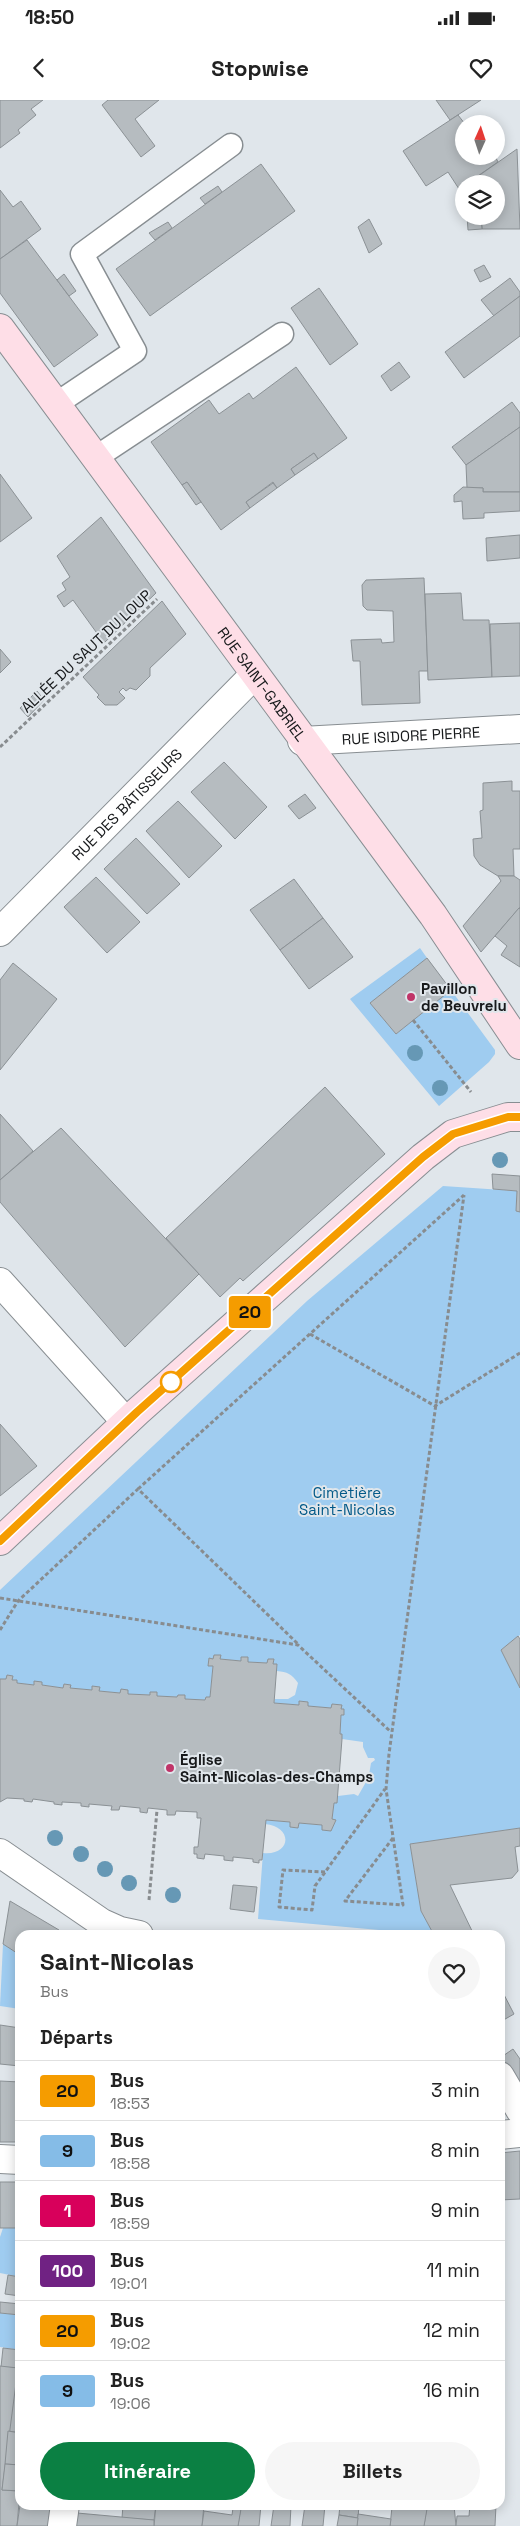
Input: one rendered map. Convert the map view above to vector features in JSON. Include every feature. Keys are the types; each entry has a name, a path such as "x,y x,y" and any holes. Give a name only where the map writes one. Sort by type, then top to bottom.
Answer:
{"street":[{"name":"RUE SAINT-GABRIEL","path":"0,328 302,741 433,916 520,1045"},
{"name":"RUE DES BÂTISSEURS","path":"0,932 254,675"},
{"name":"RUE ISIDORE PIERRE","path":"302,741 520,729"},
{"path":"0,1541 126,1422 423,1157 453,1134 508,1117 520,1117"},
{"path":"0,1282 126,1422"},
{"path":"0,1853 102,1922 118,1930"},
{"path":"505,2084 520,2110"},
{"path":"505,2135 520,2133"},
{"path":"0,2159 15,2160"},
{"path":"62,2526 64,2510"}],"lane":[{"path":"56,404 135,351 82,254 231,145"},
{"path":"95,458 282,334"}],"path":[{"name":"ALLÉE DU SAUT DU LOUP","path":"0,747 158,598"},
{"path":"413,1020 473,1094"},
{"path":"0,1630 18,1601 464,1195 391,1732 386,1789 403,1905 346,1901 393,1838"},
{"path":"310,1334 435,1406"},
{"path":"435,1406 520,1353"},
{"path":"138,1490 391,1732"},
{"path":"0,1598 298,1645"},
{"path":"324,1872 283,1870 279,1907 312,1910 315,1886 386,1789"},
{"path":"149,1900 158,1810"}],"green space":[{"path":"420,948 427,958 370,1003 396,1034 451,990 495,1050 495,1054 489,1062 439,1106 350,999"},
{"name":"Cimetière Saint-Nicolas","path":"443,1186 517,1191 516,1211 520,1212 520,1635 501,1650 520,1688 520,1828 410,1844 421,1911 431,1930 379,1930 258,1919 263,1853 272,1853 279,1850 284,1846 285,1841 281,1830 265,1824 266,1820 290,1822 290,1827 298,1828 299,1823 322,1825 322,1830 331,1831 336,1820 332,1819 334,1803 337,1802 338,1796 354,1794 358,1796 366,1782 372,1781 369,1775 371,1763 375,1760 374,1758 368,1758 363,1742 342,1739 342,1734 340,1734 341,1715 344,1715 344,1709 341,1709 341,1705 332,1704 331,1708 308,1706 308,1702 299,1701 299,1705 274,1703 275,1699 288,1699 295,1695 298,1683 289,1674 277,1671 277,1664 273,1664 274,1659 268,1659 267,1663 248,1662 248,1657 242,1657 241,1661 220,1659 221,1655 214,1655 213,1659 209,1658 208,1665 213,1666 210,1697 206,1697 205,1700 185,1699 185,1695 178,1695 177,1697 157,1696 157,1692 150,1692 150,1695 128,1694 121,1689 120,1693 99,1691 92,1687 92,1690 70,1688 70,1685 64,1684 63,1688 34,1682 34,1685 17,1683 17,1680 12,1680 13,1676 7,1675 6,1679 0,1679 0,1590 307,1301"},
{"path":"3,1944 15,1952 15,2008 0,2006"},
{"path":"3,2228 15,2228 15,2276 0,2273 0,2237"},
{"path":"0,2313 15,2315 15,2349 0,2347"}],"building":[{"path":"0,100 43,100 31,109 36,115 18,130 20,133 0,148"},
{"path":"108,100 159,100 135,119 155,146 141,157 102,105"},
{"path":"436,100 481,100 455,115 450,120"},
{"path":"455,117 455,165 494,165 479,175 455,175 455,183 448,172 426,186 403,151"},
{"path":"517,149 520,229 482,229 482,225 505,225 505,175 480,175 494,165 505,165 505,157"},
{"path":"261,164 295,211 150,316 116,269"},
{"path":"218,186 222,192 205,204 200,198"},
{"path":"0,190 13,207 21,201 41,229 0,259"},
{"path":"369,219 382,244 369,253 358,227"},
{"path":"168,222 172,228 155,240 149,233"},
{"path":"468,225 482,225 482,229 468,230"},
{"path":"27,240 98,335 54,367 0,293 0,259"},
{"path":"484,265 491,277 480,282 474,270"},
{"path":"64,274 76,291 69,296 57,280"},
{"path":"510,278 520,292 520,296 494,316 481,300"},
{"path":"319,288 358,344 330,365 291,308"},
{"path":"520,296 520,336 464,378 445,352"},
{"path":"399,362 410,377 391,391 381,376"},
{"path":"296,367 347,438 318,459 314,453 291,469 295,475 277,488 273,482 246,502 250,508 221,530 187,482 182,485 151,442 209,400 219,414 249,393 253,399"},
{"path":"512,402 520,413 520,427 466,465 452,447"},
{"path":"520,427 520,492 483,492 483,488 467,488 466,465"},
{"path":"314,453 318,459 295,475 291,469"},
{"path":"0,474 32,518 0,542"},
{"path":"187,482 201,502 196,505 182,485"},
{"path":"273,483 277,488 250,508 246,502"},
{"path":"463,487 483,488 483,492 520,492 520,511 484,513 484,518 463,519 462,501 454,502 454,495"},
{"path":"101,517 156,593 104,643 73,600 64,607 57,596 66,590 62,583 70,577 57,556"},
{"path":"520,535 520,558 487,561 486,538"},
{"path":"424,578 428,671 419,671 420,703 362,705 360,661 353,661 351,640 381,639 382,643 394,642 393,611 367,610 363,606 362,585 366,580"},
{"path":"461,593 463,620 489,620 492,677 428,680 425,594"},
{"path":"162,601 186,634 150,668 150,676 136,690 130,688 126,691 123,688 119,692 125,698 117,705 105,705 83,677"},
{"path":"520,623 520,676 492,677 490,624"},
{"path":"0,649 11,662 0,673"},
{"path":"37,691 44,700 28,717 20,708"},
{"path":"224,762 267,807 235,839 191,792"},
{"path":"512,781 512,791 520,791 520,849 513,849 514,876 498,876 480,865 474,856 473,839 482,838 480,811 483,810 483,783"},
{"path":"305,794 316,808 299,819 288,806"},
{"path":"178,801 222,846 189,878 146,831"},
{"path":"136,838 180,884 147,914 104,869"},
{"path":"498,876 514,876 520,880 520,907 481,952 463,926 501,881"},
{"path":"96,877 140,922 107,953 64,907"},
{"path":"294,879 323,918 280,950 250,910"},
{"path":"519,908 520,967 501,955 507,946 495,936"},
{"path":"323,918 353,957 309,989 280,950"},
{"name":"Pavillon de Beuvrelu","path":"427,958 451,990 396,1034 370,1003"},
{"path":"13,963 57,999 0,1070 0,980"},
{"path":"325,1087 385,1154 243,1281 240,1278 220,1297 166,1238"},
{"path":"0,1114 33,1151 0,1180"},
{"path":"61,1128 199,1274 125,1347 0,1202 0,1180"},
{"path":"492,1174 520,1176 520,1212 516,1211 517,1191 493,1189"},
{"path":"0,1424 37,1466 0,1496"},
{"path":"518,1636 520,1639 520,1688 501,1650"},
{"name":"Église Saint-Nicolas-des-Champs","path":"214,1655 221,1655 220,1659 241,1661 241,1657 248,1657 248,1662 267,1663 268,1659 274,1659 273,1664 277,1664 274,1703 299,1705 299,1701 308,1702 308,1706 331,1708 332,1704 342,1705 341,1709 344,1709 344,1715 341,1715 340,1734 342,1734 342,1739 337,1803 334,1803 332,1819 336,1820 331,1831 322,1830 322,1825 299,1823 298,1828 290,1827 290,1822 266,1820 262,1860 259,1860 259,1863 253,1862 253,1859 233,1857 233,1861 224,1860 224,1856 205,1854 204,1859 197,1858 197,1854 194,1854 194,1847 198,1847 201,1818 197,1818 197,1812 176,1811 175,1815 167,1815 167,1810 148,1808 147,1813 140,1812 140,1808 120,1806 119,1810 111,1810 112,1806 89,1804 89,1807 81,1806 81,1803 62,1802 62,1805 33,1799 32,1802 24,1801 24,1799 7,1798 0,1802 0,1679 6,1679 7,1675 13,1676 12,1680 17,1680 17,1683 34,1685 34,1681 42,1682 42,1685 63,1688 64,1684 71,1685 70,1688 92,1690 92,1686 100,1687 99,1691 120,1693 121,1689 128,1690 128,1694 150,1695 150,1692 157,1692 157,1696 177,1697 178,1695 185,1695 185,1699 205,1700 206,1697 210,1697 213,1666 208,1666 209,1658 213,1659"},
{"path":"520,1828 520,1846 515,1847 518,1871 512,1878 450,1885 472,1930 431,1930 421,1911 410,1844"},
{"path":"233,1885 257,1887 254,1912 230,1909"},
{"path":"10,1901 59,1930 15,1930 15,1952 3,1944"},
{"path":"505,1997 514,2014 505,2019"},
{"path":"0,2025 15,2027 15,2066 0,2064"},
{"path":"513,2049 520,2059 520,2083 505,2064 505,2055"},
{"path":"0,2081 15,2082 15,2142 0,2142"},
{"path":"520,2151 520,2199 505,2200 505,2152"},
{"path":"0,2182 15,2182 15,2228 0,2228"},
{"path":"8,2275 15,2276 15,2295 5,2294"},
{"path":"0,2302 15,2304 15,2314 0,2313"},
{"path":"3,2348 15,2349 15,2368 1,2367"},
{"path":"0,2366 15,2368 15,2391 2,2490 15,2491 15,2510 18,2510 17,2526 0,2526"},
{"path":"15,2388 15,2432 8,2431"},
{"path":"8,2431 15,2432 15,2465 5,2464"},
{"path":"5,2464 15,2465 15,2491 2,2490"},
{"path":"19,2510 50,2510 48,2526 17,2526"},
{"path":"123,2510 155,2510 154,2520 122,2518"},
{"path":"156,2510 204,2510 202,2526 154,2526"},
{"path":"233,2510 241,2510 238,2526 202,2526 204,2511 232,2515"},
{"path":"240,2510 261,2510 259,2526 238,2526"},
{"path":"273,2510 291,2510 290,2526 271,2526"},
{"path":"304,2510 325,2510 323,2526 302,2526"},
{"path":"340,2510 359,2510 358,2518 339,2515"},
{"path":"392,2510 427,2510 424,2526 390,2526"},
{"path":"426,2510 454,2510 456,2526 424,2526"},
{"path":"470,2510 496,2510 495,2526 456,2526 457,2516 469,2516"},
{"path":"77,2513 154,2520 154,2526 75,2526"},
{"path":"358,2514 391,2519 390,2526 357,2526"},
{"path":"339,2515 358,2518 357,2526 337,2526"}],"bus line":[{"name":"20","path":"0,1541 137,1412 423,1157 453,1134 508,1117 520,1117"}],"place":[{"name":"Pavillon de Beuvrelu","path":"411,997"},
{"name":"Église Saint-Nicolas-des-Champs","path":"170,1768"}]}
